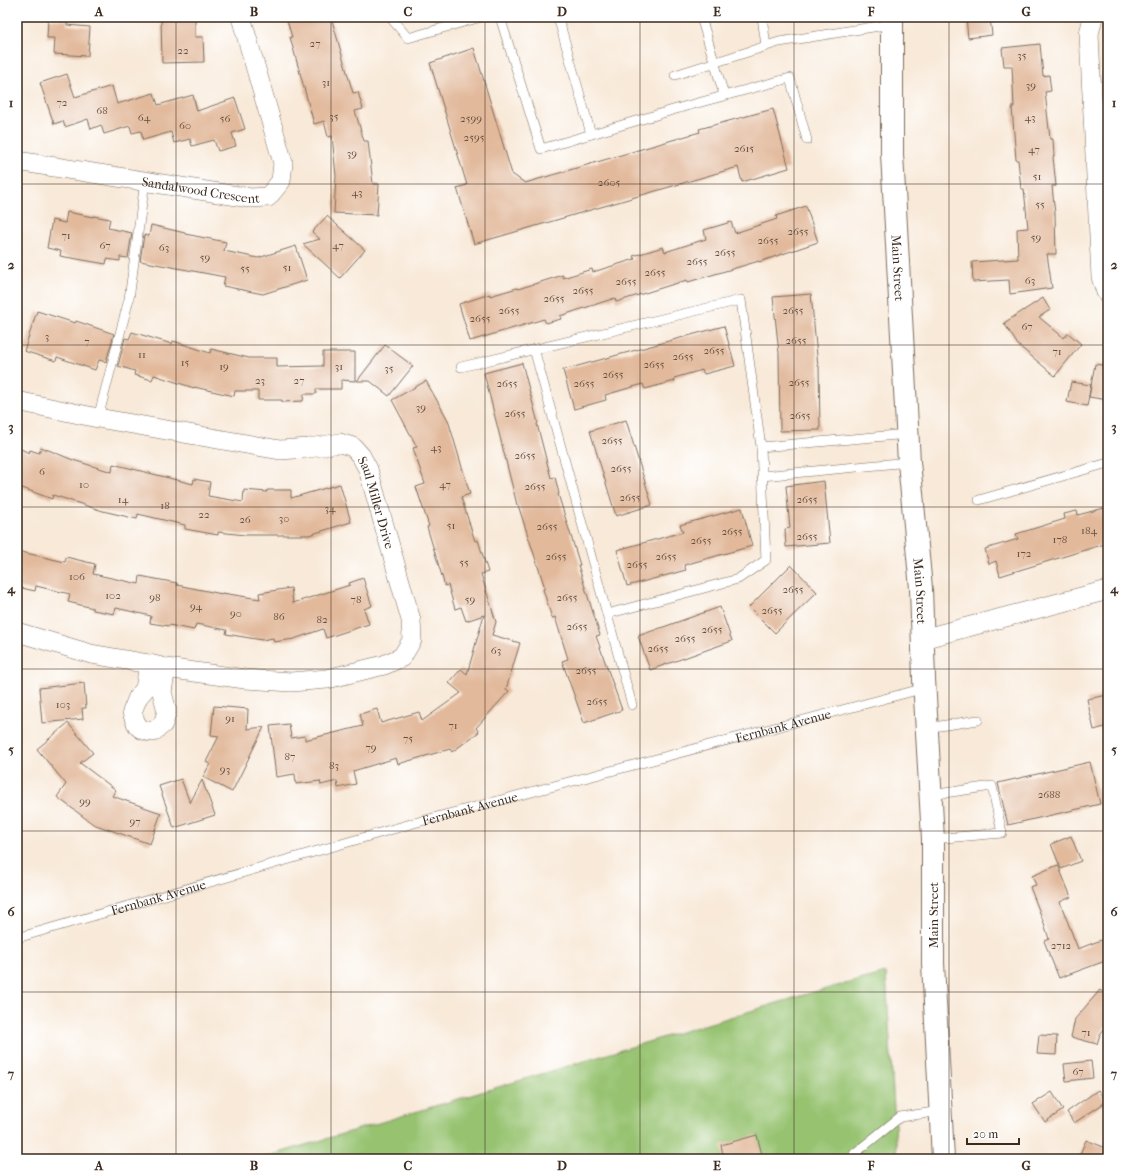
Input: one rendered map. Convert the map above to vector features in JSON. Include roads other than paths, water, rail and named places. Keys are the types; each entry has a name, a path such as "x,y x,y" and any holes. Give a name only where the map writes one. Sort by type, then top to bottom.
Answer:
{"main road":[{"name":"Main Street","path":"891,19 892,154 909,462 921,588 922,639 933,839 933,963 943,1159"}],"street":[{"name":"Sandalwood Crescent","path":"17,161 250,198 268,197 281,181 283,162 241,17"},
{"path":"1094,17 1089,34 1101,277 1108,294"},
{"name":"Saul Miller Drive","path":"17,401 98,418 280,450 309,448 340,443 353,447 361,456 368,469 411,620 412,640 402,656 384,665 327,679 291,682 245,680 91,654 17,632"},
{"path":"922,639 1108,590"}],"lane":[{"path":"390,17 408,38 481,17"},
{"path":"500,17 541,149 724,95 790,78 807,140"},
{"path":"558,17 591,134"},
{"path":"702,17 724,95"},
{"path":"762,17 766,46"},
{"path":"676,75 779,42 891,19"},
{"path":"98,418 129,299 145,181"},
{"path":"461,367 741,300 761,447 766,560 738,579 607,614"},
{"path":"534,350 632,705"},
{"path":"761,447 908,434"},
{"path":"762,476 909,462"},
{"path":"979,500 1108,464"},
{"name":"Fernbank Avenue","path":"17,938 414,823 925,688"},
{"path":"927,728 978,720"},
{"path":"931,795 992,786 1002,833 933,839"},
{"path":"854,1159 854,1154 900,1117 941,1111"}]}
